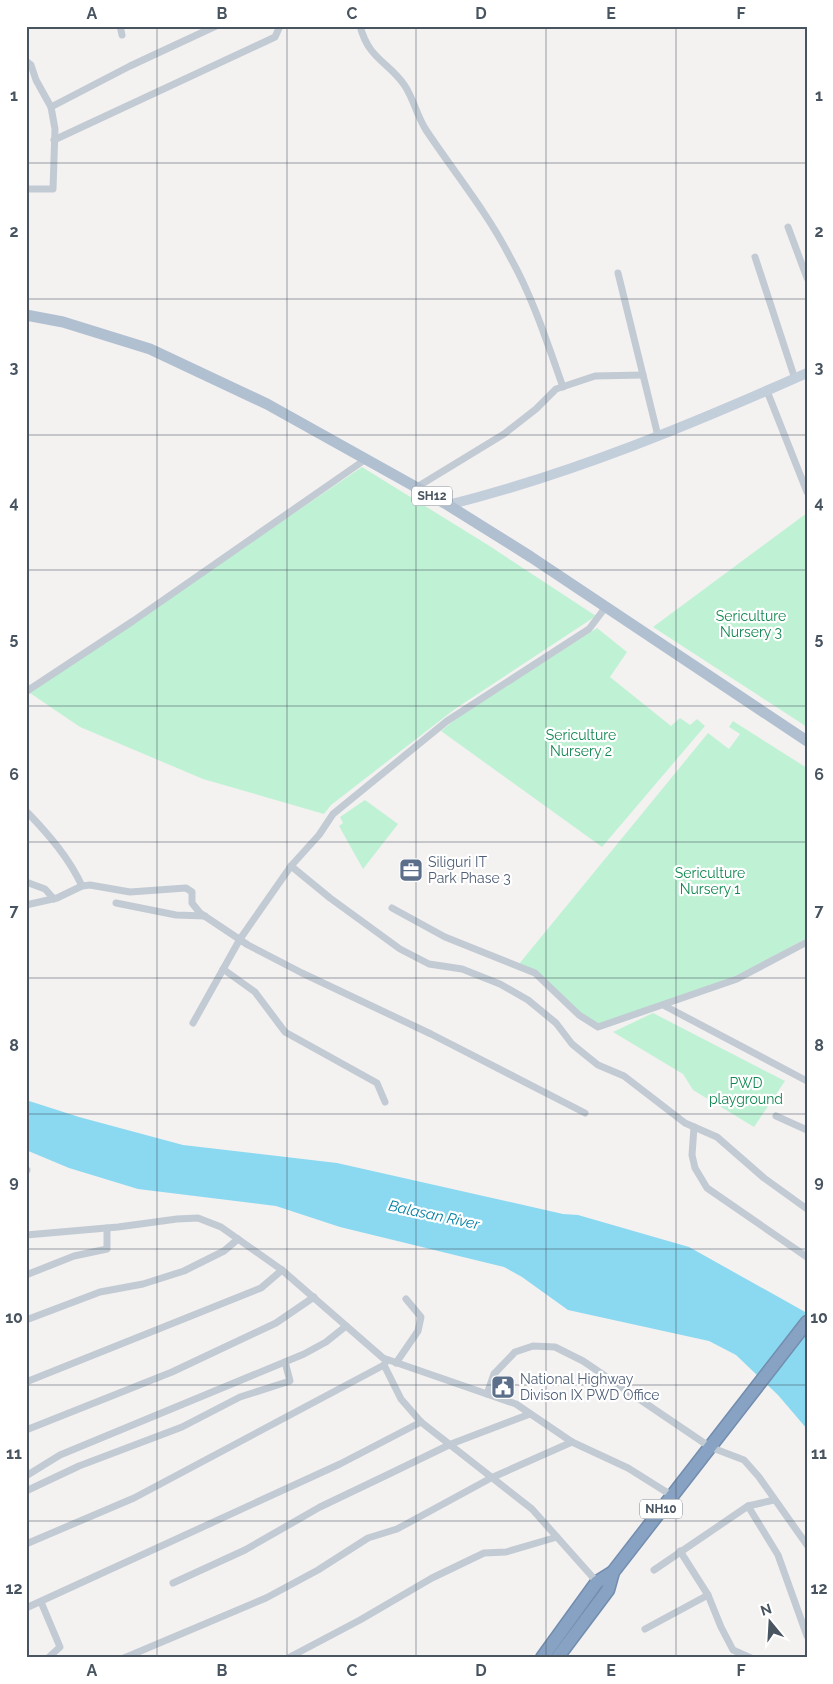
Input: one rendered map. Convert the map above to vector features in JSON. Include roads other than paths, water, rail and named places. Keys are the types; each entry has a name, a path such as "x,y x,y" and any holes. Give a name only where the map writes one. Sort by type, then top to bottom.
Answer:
{"highway":[{"name":"NH10","path":"545,1657 597,1582 613,1572 807,1322"},
{"name":"NH10","path":"545,1657 608,1590 613,1572"}],"main road":[{"name":"SH12","path":"26,315 81,327 150,349 267,404 448,505 531,557 807,741"}],"street":[{"path":"120,26 122,36"},
{"path":"52,108 130,66 216,26"},
{"path":"54,140 275,37 280,26"},
{"path":"360,26 363,38 374,56 404,84 426,130 510,255 531,298 563,387"},
{"path":"26,61 31,65 36,80 52,108 54,140 53,189 26,190"},
{"path":"788,227 807,278"},
{"path":"754,257 795,379"},
{"path":"618,273 658,436"},
{"path":"448,505 511,489 658,436 698,421 807,373"},
{"path":"417,487 504,434 536,409 556,389 595,376 643,375"},
{"path":"767,391 807,492"},
{"path":"27,691 141,615 366,459"},
{"path":"193,1023 240,939 291,866 319,835 332,814 447,721 589,629 606,608"},
{"path":"28,813 51,837 74,870 82,886"},
{"path":"291,866 330,898 400,949 429,964 462,969 500,984 528,1000 556,1023 572,1044 588,1058 598,1065 624,1076 694,1127 717,1137 764,1178 807,1208"},
{"path":"26,882 45,889 54,899"},
{"path":"26,905 54,899 82,886 130,892 186,888 192,892 192,903 195,908 240,939 302,973 431,1034 585,1113"},
{"path":"116,904 176,915 205,916"},
{"path":"392,908 445,937 535,973 579,1015 595,1026 605,1026 737,979 807,942"},
{"path":"223,969 255,992 285,1032 377,1083 385,1102"},
{"path":"665,1006 807,1081"},
{"path":"776,1116 807,1130"},
{"path":"694,1127 692,1155 695,1168 707,1188 807,1257"},
{"path":"26,1235 198,1218 221,1227 282,1270 386,1362 392,1386 421,1422 532,1509 597,1582"},
{"path":"26,1275 74,1256 107,1249 107,1228"},
{"path":"26,1320 100,1292 143,1284 184,1271 224,1251 238,1239"},
{"path":"26,1382 261,1288 282,1270"},
{"path":"26,1430 172,1372 276,1323 314,1297"},
{"path":"396,1362 418,1331 421,1317 406,1299"},
{"path":"26,1476 60,1455 285,1362 326,1342 346,1326"},
{"path":"487,1394 494,1374 515,1352 533,1346 555,1347 591,1366 710,1447 744,1460 759,1477 807,1545"},
{"path":"26,1491 79,1466 182,1427 240,1397 290,1381 285,1362"},
{"path":"26,1544 134,1498 386,1362 396,1362 516,1404 572,1442 628,1468 671,1496"},
{"path":"173,1583 245,1550 320,1507 451,1444 530,1414"},
{"path":"26,1608 340,1464 421,1422"},
{"path":"124,1658 266,1598 318,1570 368,1538 397,1529 491,1478 572,1442"},
{"path":"654,1570 748,1506 774,1500"},
{"path":"748,1506 778,1555 807,1636"},
{"path":"288,1658 360,1620 432,1578 484,1553 506,1552 557,1537"},
{"path":"680,1551 708,1595 733,1650 752,1658"},
{"path":"645,1629 708,1595"},
{"path":"41,1602 60,1647 48,1658"}],"water":[{"name":"Balasan River","path":"26,1100 79,1117 183,1145 337,1163 563,1214 578,1215 689,1247 807,1313 807,1429 778,1395 736,1355 709,1341 568,1310 522,1277 504,1267 340,1227 276,1206 138,1189 69,1168 26,1150"}],"place":[{"name":"Siliguri IT Park Phase 3","path":"411,870"},
{"name":"National Highway Divison IX PWD Office","path":"503,1387"}],"park label":[{"name":"Sericulture Nursery 3","path":"751,624"},
{"name":"Sericulture Nursery 2","path":"581,744"},
{"name":"Sericulture Nursery 1","path":"710,882"},
{"name":"PWD playground","path":"746,1092"}]}
